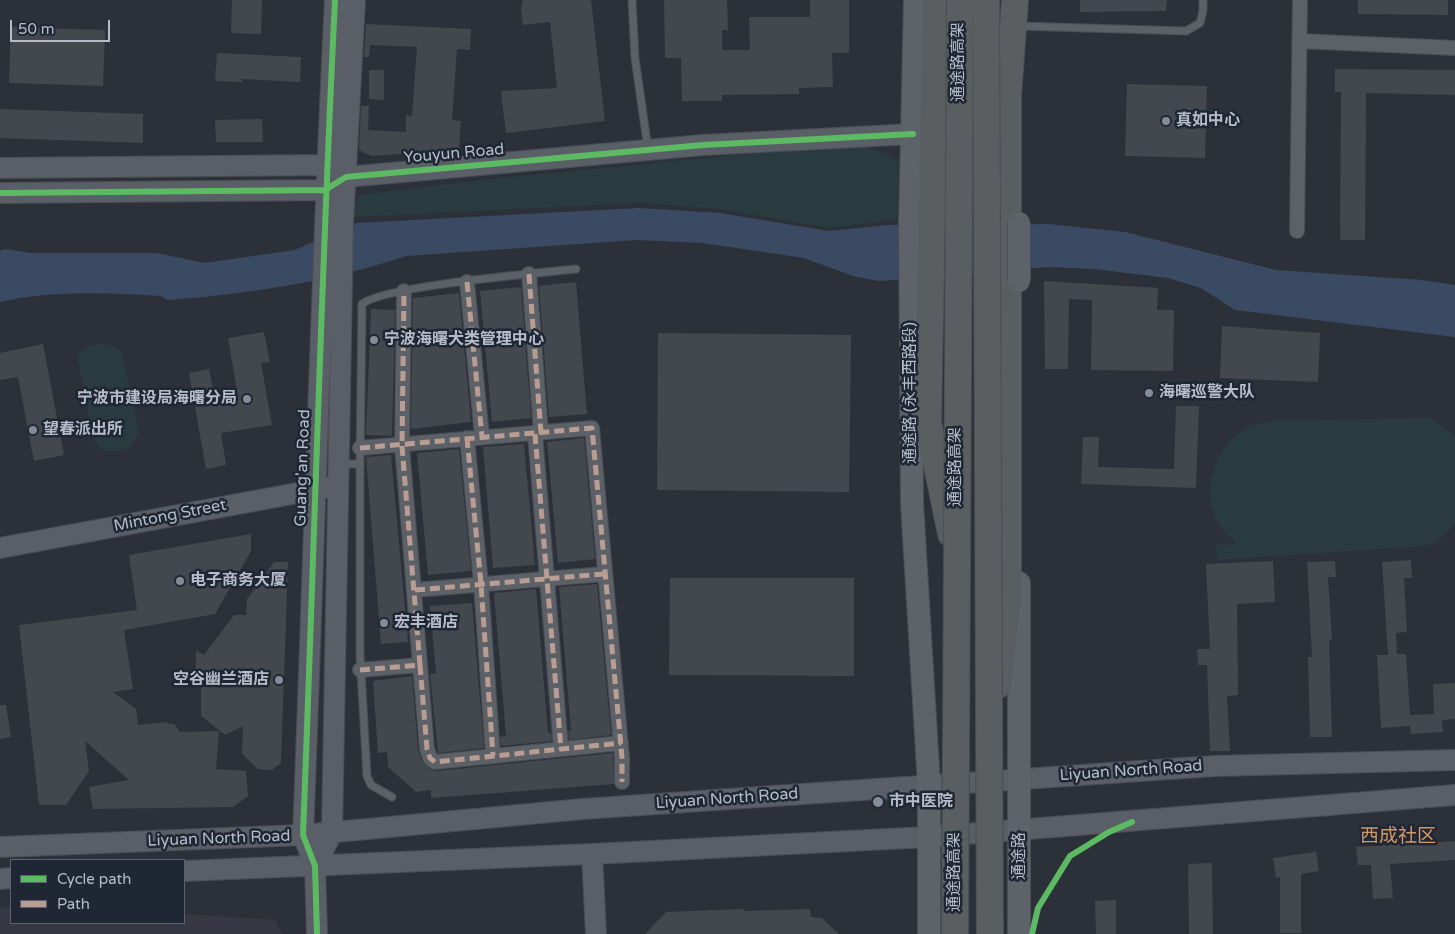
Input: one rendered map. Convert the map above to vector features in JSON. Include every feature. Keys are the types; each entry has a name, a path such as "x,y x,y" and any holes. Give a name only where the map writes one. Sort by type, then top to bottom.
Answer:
{"highway":[{"path":"936,0 928,422 955,553"},
{"name":"通途路高架","path":"955,934 955,553 960,0"},
{"name":"通途路高架","path":"986,0 990,934"},
{"path":"990,753 1008,598 1008,96 1015,0"}],"main road":[{"name":"通途路 (永丰西路段)","path":"915,0 910,223 912,503 929,785"},
{"path":"1019,0 1019,779"},
{"name":"通途路","path":"1019,779 1019,934"},
{"path":"929,785 929,934"}],"street":[{"name":"Guang'an Road","path":"317,934 315,866 303,836 316,488 321,284 335,0"},
{"name":"Guang'an Road","path":"315,866 332,833 340,487 350,464 343,282 344,223 355,0"},
{"path":"1297,231 1300,0"},
{"path":"1299,41 1455,48"},
{"name":"Youyun Road","path":"326,190 346,177 648,150 913,134"},
{"path":"0,168 327,165 346,177"},
{"path":"0,193 326,190"},
{"path":"529,274 546,579 561,749"},
{"path":"467,282 482,437"},
{"path":"404,291 402,446 427,749 430,758 435,762 621,744"},
{"path":"360,448 402,446 467,438 592,428 621,744 622,782"},
{"path":"467,438 481,584 492,756"},
{"name":"Mintong Street","path":"0,548 316,488 340,487"},
{"path":"415,590 604,574"},
{"path":"360,670 420,665"},
{"name":"Liyuan North Road","path":"0,847 303,836 583,809 1214,766 1455,760"},
{"name":"Liyuan North Road","path":"185,871 592,854 928,837 1455,796"},
{"path":"592,854 596,934"}],"lane":[{"path":"632,0 635,58 648,150"},
{"path":"1019,26 1186,30 1200,23 1204,11 1203,0"},
{"path":"392,797 371,785 367,776 360,670 350,464 360,448 362,304 370,298 404,291 576,269"}],"shaded area":[{"path":"860,143 899,161 897,219 829,228 721,209 640,203 353,217 352,209 359,195 490,179"},
{"path":"103,344 115,347 122,352 139,433 131,447 120,451 103,451 94,440 78,360 80,352 83,350"},
{"path":"1430,418 1455,436 1455,525 1439,540 1427,546 1217,560 1216,545 1236,544 1220,527 1214,515 1211,502 1213,475 1223,450 1242,431 1255,425 1279,420"},
{"path":"10,907 10,924 185,924 185,914 275,920 282,934 0,934 0,909"}],"water":[{"path":"639,208 720,213 829,231 888,225 1048,224 1125,232 1276,270 1421,280 1455,285 1455,337 1235,310 1201,288 1168,278 1095,269 1049,267 879,281 853,276 804,258 703,243 636,240 406,256 347,273 288,286 198,297 167,300 161,296 80,293 20,298 0,302 0,251 5,249 31,253 157,253 204,263 295,250 357,223"}],"building":[{"path":"232,0 262,0 261,34 231,33"},
{"path":"523,0 591,0 605,121 506,133 501,91 557,88 550,22 523,25 521,10"},
{"path":"664,0 727,0 728,30 722,30 722,50 750,50 749,17 810,17 810,0 849,0 849,53 832,53 833,87 799,88 799,94 722,95 722,101 682,101 681,58 665,58"},
{"path":"1080,0 1167,0 1166,11 1080,12"},
{"path":"1358,0 1448,0 1448,15 1358,14"},
{"path":"366,24 471,29 470,50 457,49 452,120 461,121 459,150 372,156 359,150 361,106 369,106 368,130 406,132 406,115 412,116 417,47 370,45 369,57 364,57"},
{"path":"11,27 105,30 103,86 9,83"},
{"path":"217,53 301,57 300,82 242,79 242,82 215,81"},
{"path":"1335,69 1455,70 1455,95 1366,93 1365,240 1340,240 1341,92 1335,92"},
{"path":"369,70 384,70 384,100 369,99"},
{"name":"真如中心","path":"1127,84 1207,86 1205,158 1125,156"},
{"path":"0,109 143,114 143,143 0,138"},
{"path":"262,119 263,142 216,142 215,120"},
{"path":"1044,281 1158,288 1157,310 1174,310 1173,371 1091,370 1092,300 1069,299 1068,369 1045,369"},
{"path":"576,282 587,414 549,417 539,286"},
{"path":"521,287 531,418 492,422 480,291"},
{"path":"459,293 471,422 411,429 413,298"},
{"path":"371,309 395,310 392,436 366,435"},
{"path":"1222,326 1320,333 1318,382 1220,378"},
{"name":"宁波市建设局海曙分局","path":"264,332 270,362 261,363 272,425 221,433 226,465 206,469 189,373 209,369 215,401 238,397 228,338"},
{"path":"658,333 851,335 849,492 657,490"},
{"path":"43,344 64,455 34,461 18,377 0,380 0,353"},
{"path":"1176,406 1199,406 1196,488 1081,484 1083,437 1099,437 1098,467 1174,469"},
{"path":"584,438 595,559 558,563 547,442"},
{"path":"524,444 535,565 493,568 483,447"},
{"path":"459,449 471,571 428,575 417,453"},
{"path":"391,455 408,642 381,644 366,457"},
{"path":"251,534 251,551 215,614 124,630 133,689 113,692 136,709 138,725 167,722 168,724 174,724 180,732 219,731 216,769 246,771 248,796 233,807 93,809 89,787 129,780 85,741 89,771 66,805 39,805 19,625 137,610 129,555"},
{"path":"1411,560 1412,578 1404,578 1407,632 1396,633 1397,654 1406,654 1410,715 1434,714 1433,684 1455,683 1455,719 1442,720 1443,732 1411,734 1410,726 1381,728 1377,655 1388,655 1382,562"},
{"path":"1273,561 1275,602 1237,604 1238,695 1227,696 1230,751 1210,751 1207,665 1198,665 1197,649 1210,649 1206,564"},
{"path":"1335,561 1336,577 1328,577 1332,640 1329,640 1332,737 1310,737 1308,657 1312,657 1307,562"},
{"path":"274,562 288,562 281,763 272,770 258,769 242,754 243,726 225,735 201,716 201,682 196,677 196,650 204,655 234,615 246,615 247,599"},
{"path":"670,578 854,578 854,676 669,675"},
{"path":"597,584 611,735 569,740 568,731 571,731 559,587"},
{"path":"536,589 548,733 551,733 552,741 501,746 500,737 506,736 494,593"},
{"path":"472,603 484,748 438,753 430,674 436,673 430,606"},
{"path":"412,676 418,750 422,761 430,769 436,771 613,753 614,784 431,798 431,790 416,792 388,767 387,752 378,753 373,681"},
{"path":"0,705 6,705 11,737 0,739"},
{"path":"1455,841 1455,860 1390,864 1393,898 1373,899 1371,865 1358,865 1356,847"},
{"path":"1316,852 1319,871 1301,874 1301,933 1280,933 1280,877 1276,878 1273,858"},
{"path":"1212,863 1213,934 1189,934 1188,864"},
{"path":"1116,900 1116,934 1096,934 1095,901"},
{"path":"744,909 744,911 810,909 811,917 822,918 839,934 645,934 666,912"}],"marked path":[{"path":"529,274 541,433"},
{"path":"467,282 482,437"},
{"path":"360,670 420,665 402,446 404,291"},
{"path":"360,448 592,428 622,758 622,782"},
{"path":"535,434 561,749"},
{"path":"467,438 481,584 493,756"},
{"path":"415,590 604,574"},
{"path":"420,665 427,749 430,758 435,762 621,743"}],"cycle path":[{"path":"317,934 315,866 303,835 335,0"},
{"path":"0,193 325,190 346,177 703,145 913,134"},
{"path":"1032,934 1038,908 1070,856 1109,832 1132,822"}],"place":[{"name":"真如中心","path":"1166,121"},
{"name":"宁波海曙犬类管理中心","path":"374,340"},
{"name":"海曙巡警大队","path":"1149,393"},
{"name":"宁波市建设局海曙分局","path":"247,399"},
{"name":"望春派出所","path":"33,430"},
{"name":"电子商务大厦","path":"180,581"},
{"name":"宏丰酒店","path":"384,623"},
{"name":"空谷幽兰酒店","path":"279,680"},
{"name":"市中医院","path":"878,802"}],"district":[{"name":"西成社区","path":"1398,837"}]}
